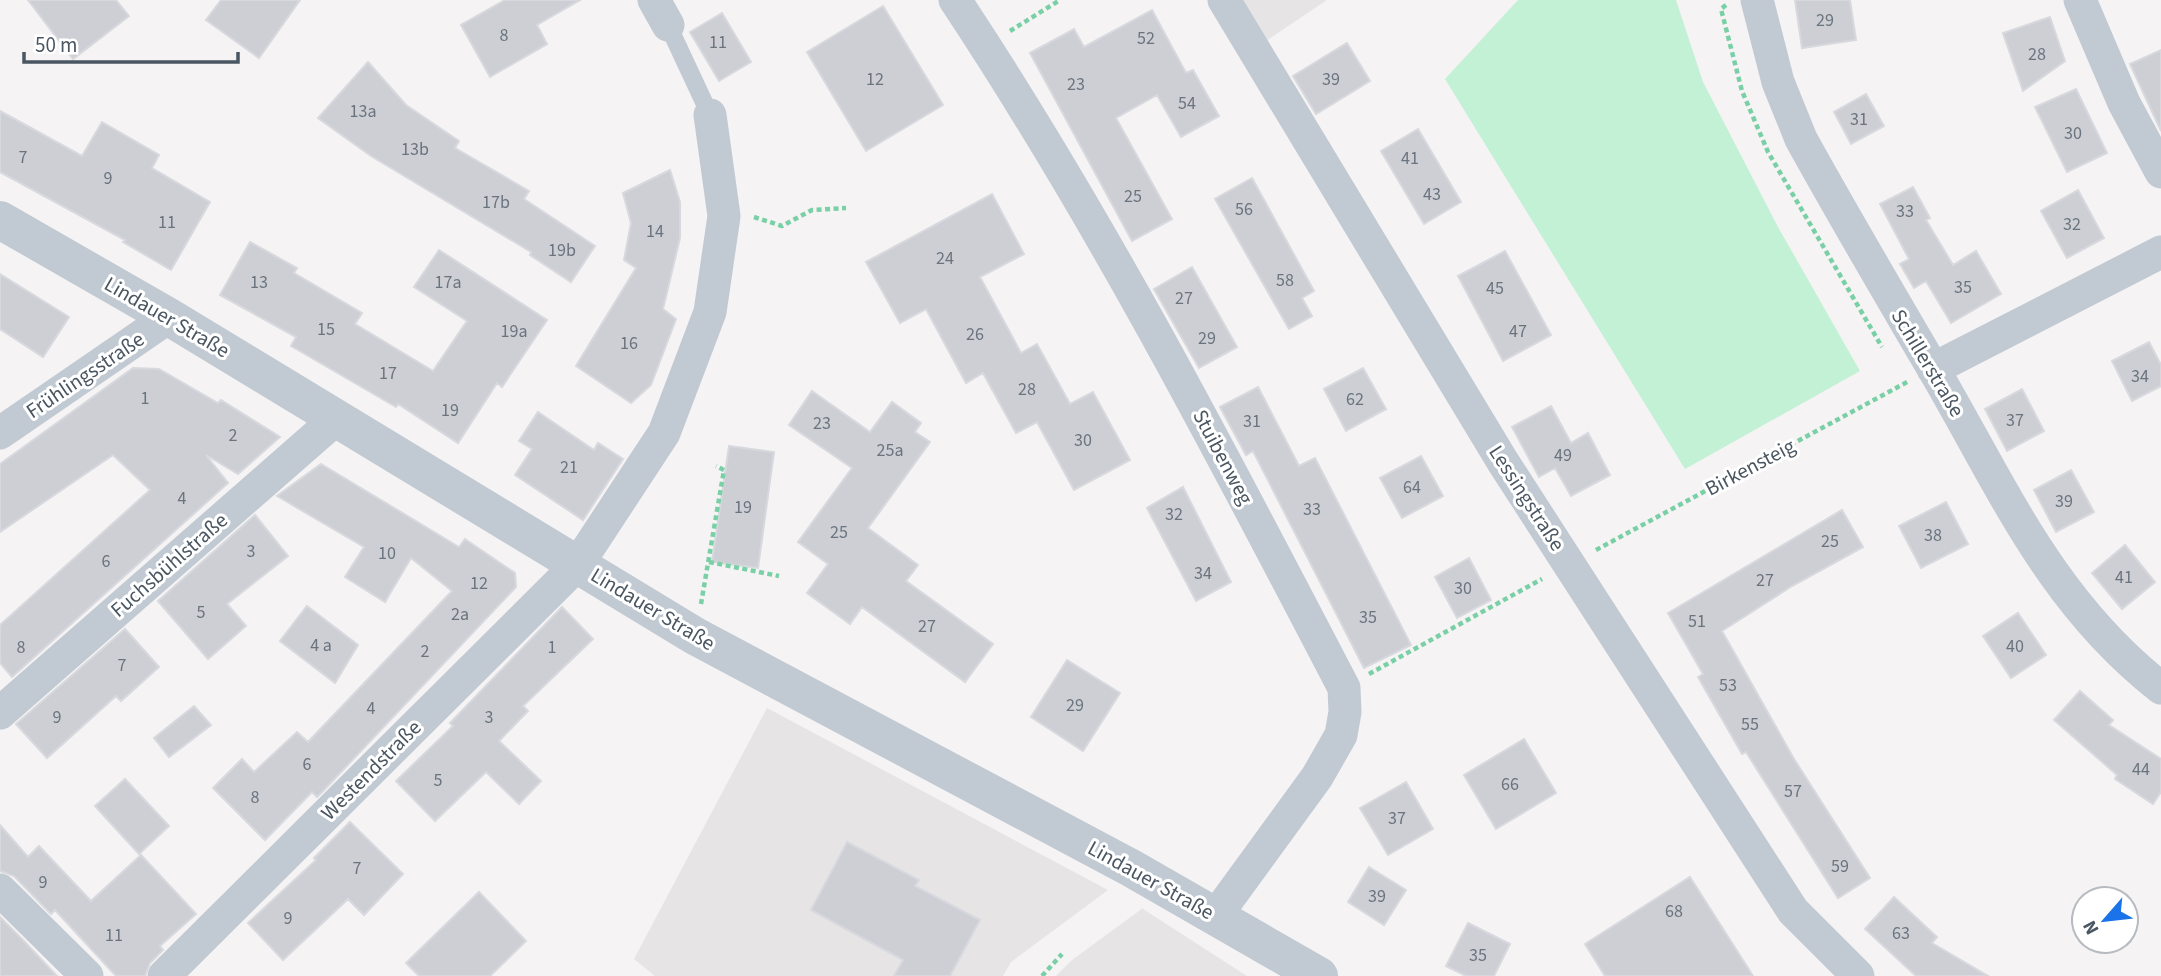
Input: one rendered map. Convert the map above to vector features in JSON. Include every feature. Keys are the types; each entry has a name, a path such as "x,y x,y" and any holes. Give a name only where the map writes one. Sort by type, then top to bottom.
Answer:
{"street":[{"name":"Stuibenweg","path":"955,0 1117,263 1201,415 1344,688 1345,712 1341,735 1317,776 1215,917"},
{"name":"Lessingstraße","path":"1224,0 1503,462 1793,911 1858,976"},
{"name":"Schillerstraße","path":"1758,0 1777,82 1801,139 1877,277 1933,369 2037,553 2087,619 2138,670 2161,688"},
{"path":"2080,0 2124,103 2161,172"},
{"name":"Westendstraße","path":"164,976 578,565 664,433 710,312 724,216 710,115"},
{"name":"Lindauer Straße","path":"0,220 169,317 695,636 1131,868 1319,976"},
{"path":"1933,369 2161,253"},
{"name":"Frühlingsstraße","path":"0,433 169,317"},
{"name":"Fuchsbühlstraße","path":"0,713 337,418"},
{"path":"0,890 87,976"}],"lane":[{"path":"661,13 710,115"}],"path":[{"path":"1039,14 1060,0"},
{"path":"724,216 752,217 782,226 812,210 846,208"},
{"name":"Birkensteig","path":"1344,688 1933,369"},
{"path":"695,636 724,470 716,466"},
{"path":"709,562 779,576"},
{"path":"1042,976 1062,954"}],"shaded area":[{"path":"1242,0 1327,0 1266,41"},
{"path":"767,708 1108,890 1011,962 1003,976 655,976 634,959"},
{"path":"1143,908 1247,976 1056,976 1072,960"}],"green space":[{"path":"1518,0 1676,0 1703,82 1778,227 1860,371 1685,469 1445,79"}],"building":[{"path":"28,0 116,0 129,16 73,59"},
{"path":"221,0 300,0 259,58 206,20"},
{"path":"505,0 580,0 537,25 547,44 490,77 461,25"},
{"path":"1795,0 1850,0 1856,40 1802,48"},
{"path":"883,6 943,105 866,151 807,52"},
{"path":"1152,10 1186,73 1193,70 1219,116 1181,137 1157,95 1116,118 1172,219 1132,241 1030,53 1074,29 1084,47"},
{"path":"722,13 751,62 719,81 690,32"},
{"path":"2050,17 2065,61 2023,91 2003,33"},
{"path":"1347,43 1370,81 1316,114 1293,76"},
{"path":"2161,50 2161,131 2130,64"},
{"path":"368,62 406,105 459,141 455,148 529,191 524,199 595,246 571,282 530,255 531,252 371,156 318,118"},
{"path":"2076,89 2107,153 2067,172 2035,107"},
{"path":"1866,94 1884,126 1851,144 1834,112"},
{"path":"0,111 82,156 102,122 159,155 152,168 210,202 171,270 123,242 125,240 0,172"},
{"path":"1418,129 1461,202 1424,224 1381,151"},
{"path":"670,170 680,202 680,238 663,309 676,319 651,385 631,403 576,366 636,268 624,260 631,223 623,193"},
{"path":"1252,178 1314,291 1302,298 1312,316 1289,329 1215,199"},
{"path":"1913,187 1930,218 1926,220 1953,265 1976,251 2001,294 1951,323 1926,281 1914,288 1900,264 1909,259 1880,204"},
{"path":"2078,190 2104,238 2067,258 2041,211"},
{"path":"992,194 1024,254 980,277 1021,353 1037,344 1070,404 1093,392 1130,460 1074,490 1037,422 1016,433 983,373 966,383 926,309 900,323 866,262"},
{"path":"250,242 297,268 294,273 362,313 355,324 433,371 467,321 414,287 439,250 547,320 502,387 497,383 458,443 398,404 396,407 291,346 296,337 220,295"},
{"path":"1505,251 1551,335 1503,361 1458,276"},
{"path":"1192,267 1237,347 1199,368 1154,289"},
{"path":"0,274 69,317 43,357 0,329"},
{"path":"2149,342 2161,365 2161,386 2132,401 2112,361"},
{"path":"133,368 159,369 218,403 221,400 280,437 238,474 206,455 228,483 12,677 0,663 0,625 150,490 113,455 0,532 0,464"},
{"path":"1363,368 1386,409 1346,431 1324,389"},
{"path":"1258,387 1299,466 1315,458 1411,645 1364,668 1253,451 1246,455 1220,407"},
{"path":"2022,389 2044,431 2007,451 1985,409"},
{"path":"812,391 870,432 892,402 921,423 915,432 930,442 868,528 918,565 906,581 993,644 965,682 862,607 850,624 807,593 828,564 798,542 852,468 789,425"},
{"path":"1551,406 1571,443 1588,433 1610,475 1571,496 1555,468 1539,477 1512,427"},
{"path":"538,412 594,450 598,443 623,459 583,520 515,475 532,449 519,441"},
{"path":"729,446 774,452 758,568 712,562"},
{"path":"1421,456 1443,496 1402,518 1380,478"},
{"path":"321,464 459,547 465,539 515,573 516,587 325,789 317,797 312,792 265,840 213,788 242,759 254,772 297,732 308,742 452,591 411,558 385,602 345,577 364,547 277,496"},
{"path":"2071,470 2094,512 2056,532 2034,490"},
{"path":"1183,487 1231,582 1196,601 1147,508"},
{"path":"1946,502 1968,544 1921,568 1899,526"},
{"path":"1842,510 1863,547 1792,586 1722,631 1794,759 1870,878 1838,898 1746,752 1742,754 1698,677 1703,674 1668,613"},
{"path":"255,515 288,556 227,604 246,626 208,659 158,601"},
{"path":"2125,545 2155,582 2122,609 2092,573"},
{"path":"1469,558 1491,600 1457,618 1435,577"},
{"path":"307,606 358,645 335,683 280,641"},
{"path":"562,607 593,639 523,706 528,711 499,741 541,781 519,804 486,772 435,821 396,781 453,726 450,723"},
{"path":"2018,613 2046,655 2011,678 1983,636"},
{"path":"125,629 159,667 121,701 116,696 47,758 16,724"},
{"path":"1067,660 1120,693 1083,751 1031,717"},
{"path":"2080,691 2113,720 2109,725 2161,759 2161,792 2153,804 2115,779 2117,775 2054,720"},
{"path":"194,706 211,725 169,757 154,738"},
{"path":"1524,739 1556,793 1496,829 1464,775"},
{"path":"125,779 169,826 139,854 95,806"},
{"path":"1406,782 1433,829 1388,855 1360,808"},
{"path":"350,822 403,874 364,915 348,899 283,960 248,923 316,860 314,858"},
{"path":"0,825 28,857 39,846 91,901 141,855 196,914 160,946 163,950 150,963 145,976 116,976 55,910 51,914 14,876 0,871"},
{"path":"847,842 919,880 915,886 980,920 950,976 894,976 903,960 811,910"},
{"path":"1369,867 1406,890 1384,925 1348,902"},
{"path":"1690,877 1753,976 1605,976 1585,944"},
{"path":"479,892 526,941 490,976 419,976 406,963"},
{"path":"1894,897 1937,937 1932,943 1988,976 1916,976 1865,929"},
{"path":"0,917 23,940 57,976 0,976"},
{"path":"1468,923 1510,944 1494,976 1466,976 1446,966"}]}
